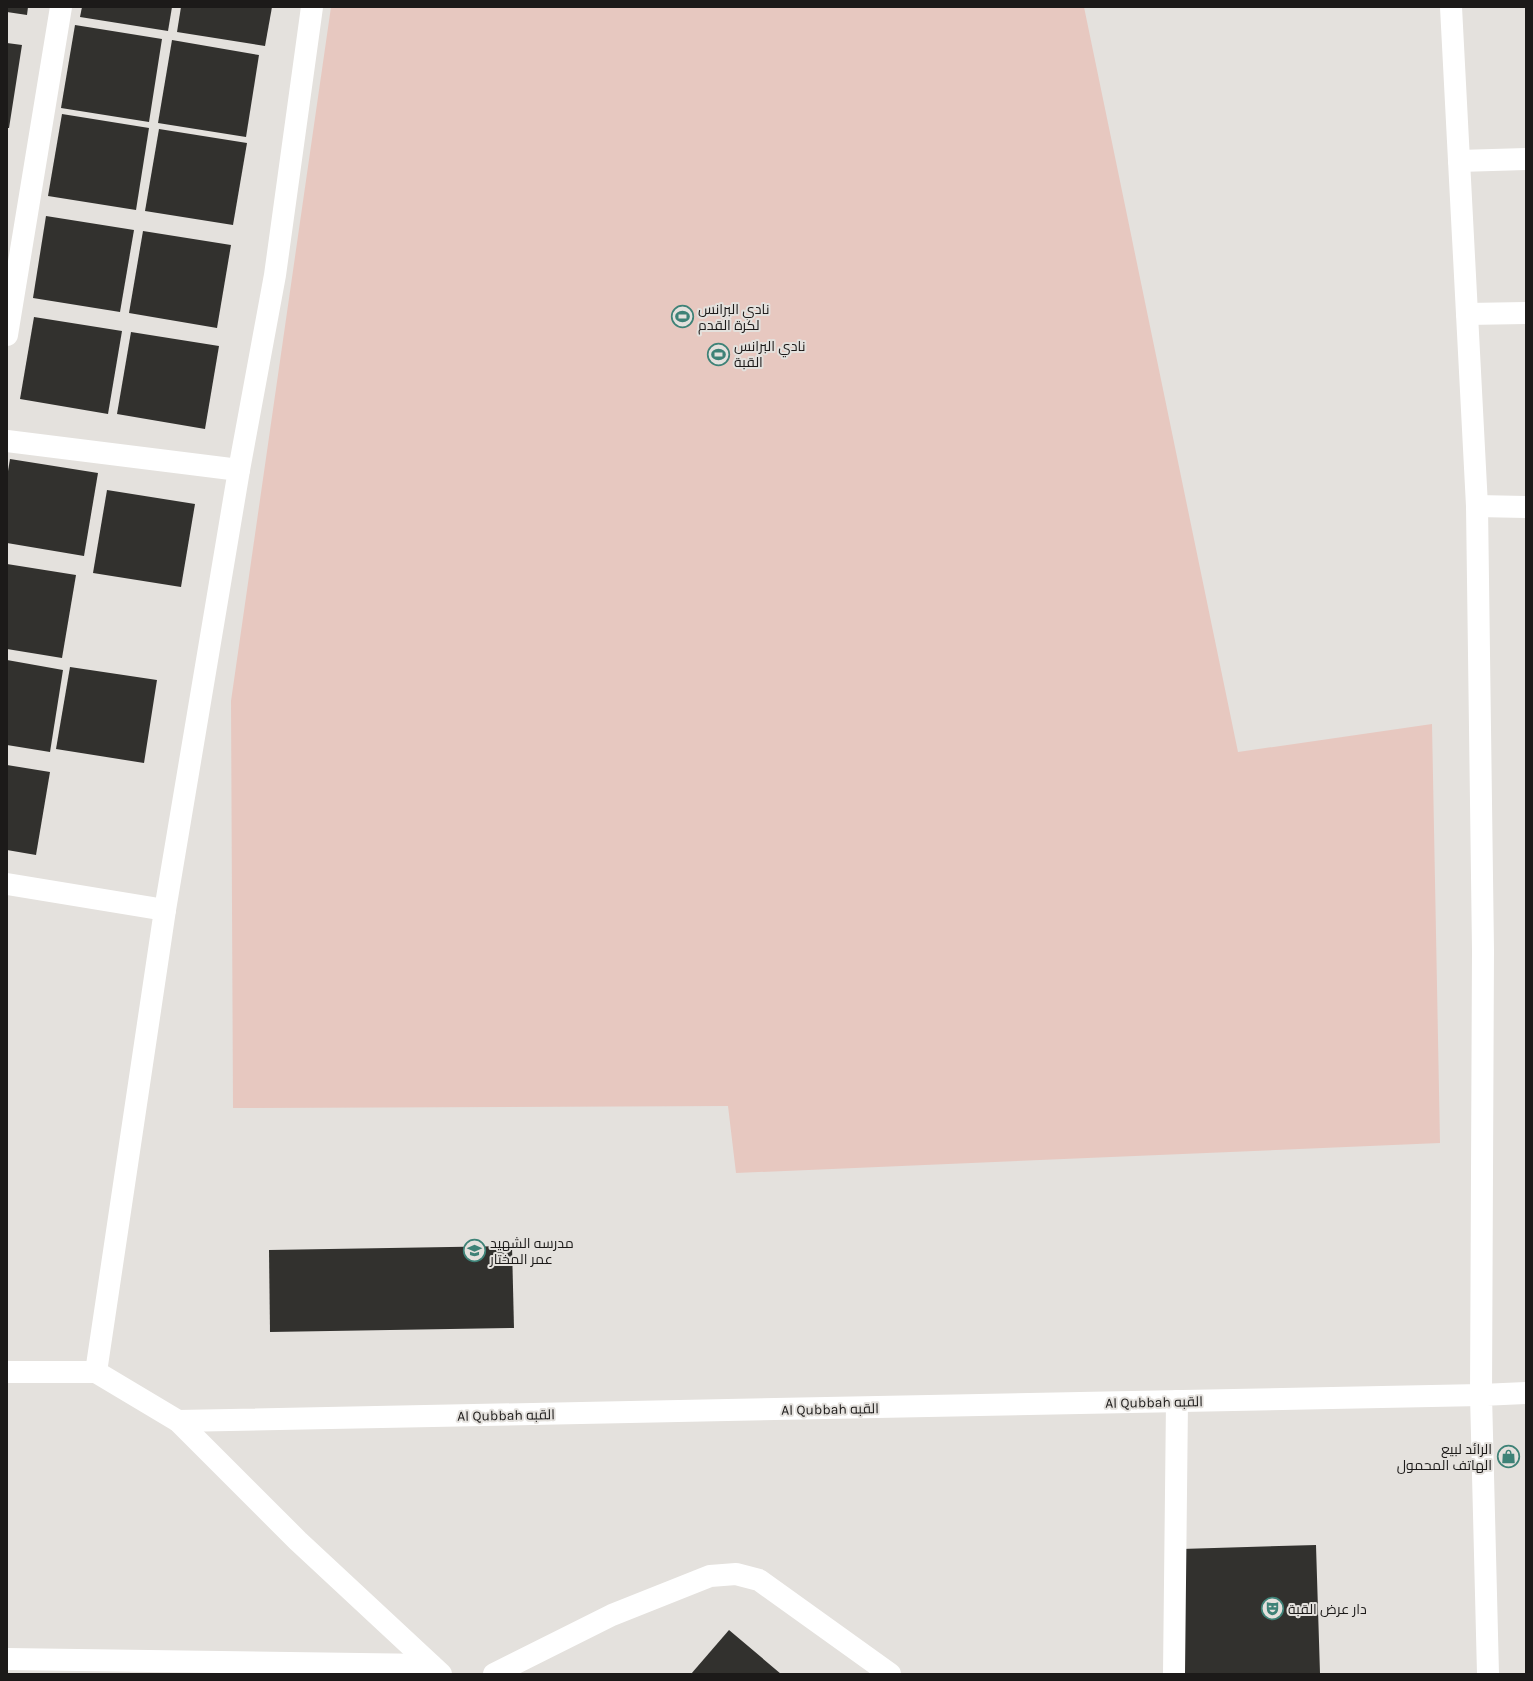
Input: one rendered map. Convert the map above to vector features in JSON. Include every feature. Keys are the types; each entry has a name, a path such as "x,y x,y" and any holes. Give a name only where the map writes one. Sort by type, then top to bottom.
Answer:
{"street":[{"path":"7,335 61,7"},
{"path":"96,1372 165,910 239,470 275,275 312,7"},
{"path":"1451,7 1477,506 1483,950 1481,1395 1488,1674"},
{"path":"1459,161 1526,159"},
{"path":"1467,314 1526,313"},
{"path":"7,441 239,470"},
{"path":"1477,506 1526,507"},
{"path":"7,884 165,910"},
{"path":"7,1372 96,1372 178,1421 298,1541 436,1669"},
{"name":"Al Qubbah القبه","path":"178,1421 1177,1402 1526,1393"},
{"path":"1174,1674 1177,1402"},
{"path":"494,1674 612,1615 710,1576 736,1574 760,1580 890,1674"},
{"path":"7,1659 436,1669"}],"shaded area":[{"name":"نادي البرانس القبة","path":"331,7 1084,7 1238,752 1432,724 1440,1143 736,1173 728,1106 233,1108 231,701"}],"building":[{"path":"7,7 28,7 27,15 7,12"},
{"path":"82,7 172,7 168,31 80,17"},
{"path":"181,7 272,7 265,46 177,32"},
{"path":"75,25 162,39 149,122 61,108"},
{"path":"172,40 259,55 246,137 158,123"},
{"path":"7,43 22,45 9,128 7,128"},
{"path":"62,114 149,128 136,210 48,196"},
{"path":"159,129 247,143 233,225 145,211"},
{"path":"46,216 134,230 120,312 33,298"},
{"path":"143,231 231,245 217,328 129,313"},
{"path":"34,317 122,331 108,414 20,399"},
{"path":"131,332 219,346 205,429 117,414"},
{"path":"10,459 98,473 84,556 7,543 7,477"},
{"path":"107,490 195,504 181,587 93,573"},
{"path":"7,564 76,575 62,658 7,649"},
{"path":"7,660 63,670 50,752 7,745"},
{"path":"70,667 157,680 144,763 56,749"},
{"path":"7,765 50,772 36,855 7,850"},
{"path":"512,1246 514,1328 270,1332 269,1250"},
{"path":"1316,1545 1320,1674 1184,1674 1181,1549"},
{"path":"729,1630 781,1674 691,1674"}],"place":[{"name":"نادي البرانس لكرة القدم","path":"683,317"},
{"name":"نادي البرانس القبة","path":"718,354"},
{"name":"مدرسه الشهيد عمر المختار","path":"474,1251"},
{"name":"الرائد لبيع الهاتف المحمول","path":"1508,1457"},
{"name":"دار عرض القبة","path":"1273,1609"}]}
